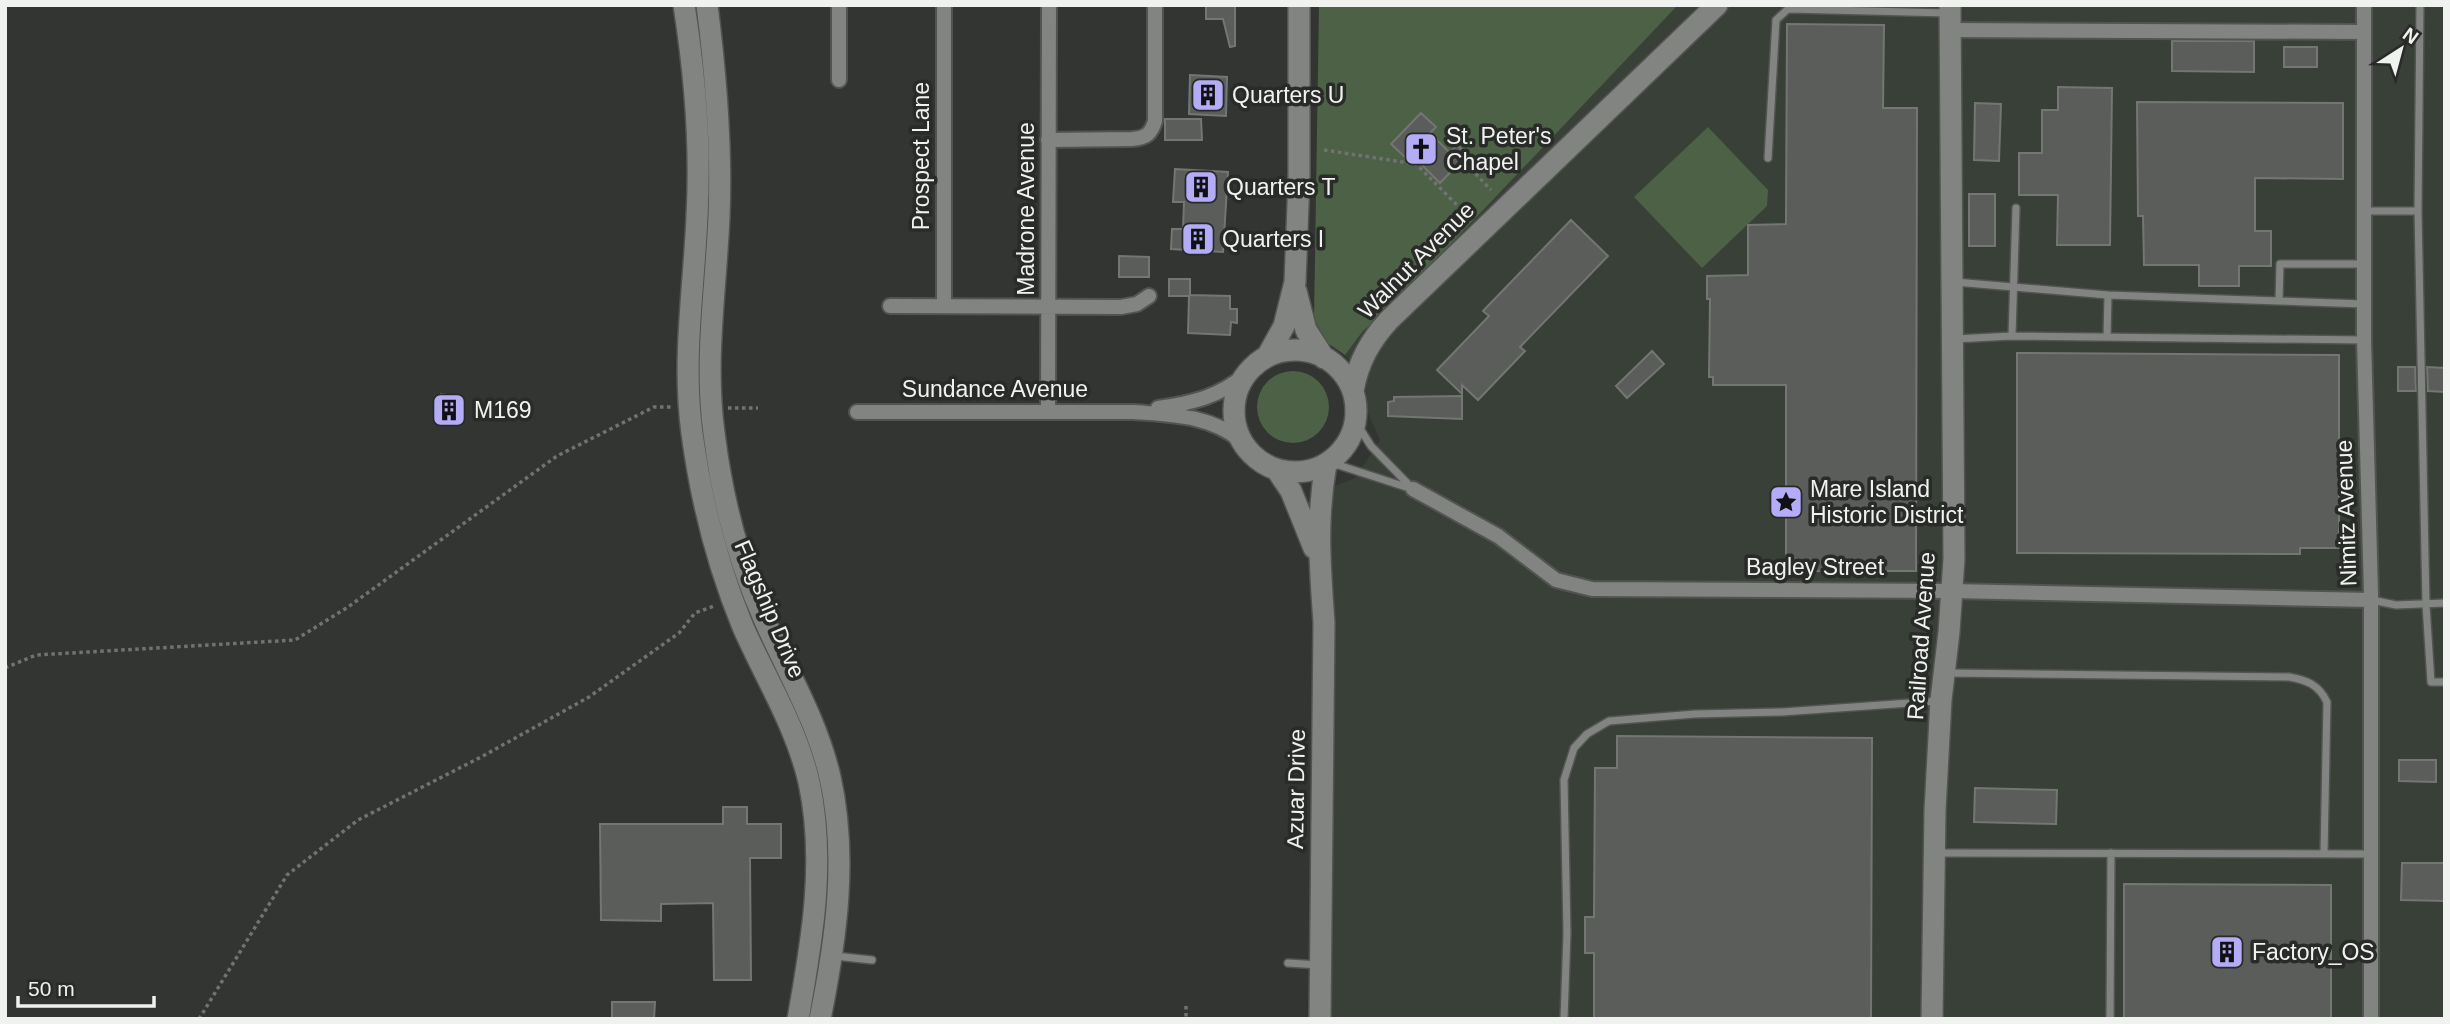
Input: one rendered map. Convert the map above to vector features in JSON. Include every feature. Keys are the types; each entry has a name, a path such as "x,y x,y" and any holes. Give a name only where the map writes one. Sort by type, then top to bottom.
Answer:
{"street":[{"name":"Flagship Drive","path":"684,5 693,72 698,161 688,336 691,429 703,504 720,564 744,628 792,729 813,805 817,877 798,1019"},
{"name":"Flagship Drive","path":"707,5 718,104 720,160 719,215 710,337 713,430 725,500 741,558 764,619 813,721 830,776 839,853 837,904 820,1019"},
{"path":"839,5 839,80"},
{"name":"Prospect Lane","path":"944,5 944,306"},
{"name":"Madrone Avenue","path":"1048,412 1049,5"},
{"path":"1048,139 1142,139 1149,134 1155,121 1155,5"},
{"path":"1268,355 1282,351 1311,352 1337,367 1353,391 1356,421 1345,447 1328,463 1310,471 1277,470 1256,458 1240,440 1233,411 1235,396 1245,374 1268,355 1284,326 1295,282 1299,179 1299,5"},
{"name":"Walnut Avenue","path":"1353,391 1361,360 1376,334 1389,320 1717,5"},
{"name":"Nimitz Avenue","path":"2364,5 2364,340 2371,600 2371,1019"},
{"path":"1950,16 2364,32"},
{"name":"Railroad Avenue","path":"1932,1019 1934,853 1941,700 1954,559 1950,16"},
{"path":"1295,282 1306,330 1324,358"},
{"path":"890,306 1121,307 1137,304 1149,296"},
{"name":"Sundance Avenue","path":"1134,412 1212,397 1245,374"},
{"name":"Sundance Avenue","path":"857,412 1134,412 1213,423 1227,429 1240,440"},
{"name":"Azuar Drive","path":"1320,1019 1324,623 1318,560 1321,503 1328,463"},
{"name":"Azuar Drive","path":"1277,470 1299,507 1318,560"},
{"name":"Bagley Street","path":"1413,489 1498,536 1556,580 1592,589 1952,591 2371,600"}],"lane":[{"path":"2420,5 2418,211 2426,605 2431,682 2445,682"},
{"path":"1768,158 1776,20 1780,15 1788,9 1950,16"},
{"path":"2012,336 2016,208"},
{"path":"2364,211 2418,211"},
{"path":"2279,301 2280,264 2364,264"},
{"path":"1951,281 2108,295 2364,304"},
{"path":"2107,337 2108,295"},
{"path":"1952,339 2012,336 2364,340"},
{"name":"Bagley Street","path":"1356,421 1371,446 1413,489"},
{"name":"Bagley Street","path":"1328,463 1413,489"},
{"path":"2371,600 2396,605 2445,603"},
{"path":"1944,673 2289,677 2308,680 2323,693 2327,702 2324,854"},
{"path":"1564,1019 1567,933 1564,780 1574,748 1587,734 1609,722 1621,720 1941,700"},
{"path":"1934,853 2372,854"},
{"path":"2110,1019 2111,853"},
{"path":"831,956 872,960"},
{"path":"1288,963 1320,965"}],"path":[{"path":"1458,144 1478,164 1472,170"},
{"path":"1324,150 1416,164"},
{"path":"1408,156 1467,215"},
{"path":"1462,160 1492,190"},
{"path":"5,668 36,655 295,640 348,607 557,456 654,407"},
{"path":"199,1019 287,875 358,820 483,756 589,697 678,633 695,613"},
{"path":"1186,1006 1186,1019"},
{"path":"1030,1019 1041,1019"}],"shaded area":[{"path":"1678,5 2445,5 2445,1019 1320,1019 1318,560 1311,496 1355,478 1380,440 1367,411 1366,377 1345,355 1363,331 1394,304"}],"green space":[{"path":"1319,5 1678,5 1394,304 1363,331 1345,355 1326,342 1314,319"},
{"path":"1708,127 1768,190 1767,206 1702,268 1634,197"},
{"path":"1293,371 1313,377 1323,387 1329,407 1323,427 1313,437 1293,443 1273,437 1263,427 1257,407 1263,387 1273,377"}],"building":[{"path":"1206,5 1235,5 1235,46 1230,47 1223,19 1206,19"},
{"path":"1787,24 1884,25 1883,108 1917,108 1916,571 1786,571 1786,385 1713,385 1713,377 1709,377 1710,299 1707,299 1707,276 1748,275 1748,225 1786,224"},
{"path":"2172,41 2254,41 2254,72 2172,71"},
{"path":"2284,47 2317,47 2317,67 2284,67"},
{"name":"Quarters U","path":"1190,75 1227,77 1226,116 1189,114"},
{"path":"2058,87 2112,88 2110,245 2057,245 2058,195 2019,195 2019,153 2042,153 2042,110 2058,110"},
{"path":"2137,102 2343,103 2343,179 2255,178 2255,231 2271,231 2271,266 2239,266 2239,286 2199,286 2199,265 2144,265 2143,216 2138,216"},
{"path":"1975,103 2001,104 1999,161 1974,160"},
{"name":"St. Peter's Chapel","path":"1421,113 1436,127 1430,133 1450,153 1457,145 1467,155 1440,183 1410,153 1406,158 1391,144"},
{"path":"1165,119 1201,119 1202,140 1165,140"},
{"path":"1175,169 1228,172 1223,252 1171,249 1172,229 1183,229 1184,202 1173,202"},
{"path":"1969,194 1995,194 1995,246 1969,246"},
{"path":"1571,220 1608,256 1520,347 1525,351 1478,400 1462,385 1462,394 1437,370 1489,316 1483,311"},
{"path":"1119,256 1149,257 1149,277 1119,277"},
{"path":"1169,279 1190,279 1190,295 1230,296 1230,309 1237,309 1237,323 1231,322 1230,335 1188,333 1189,296 1169,296"},
{"path":"1652,351 1664,364 1627,398 1616,386"},
{"path":"2017,353 2339,355 2339,548 2300,548 2300,554 2017,553"},
{"path":"2398,367 2415,367 2416,391 2398,391"},
{"path":"2427,367 2445,368 2445,392 2428,391"},
{"name":"M169","path":"441,394 460,397 456,425 437,423"},
{"path":"1462,396 1462,419 1388,416 1388,402 1394,401 1394,397"},
{"path":"1617,736 1872,738 1871,1019 1594,1019 1594,953 1585,953 1585,917 1594,917 1595,768 1617,768"},
{"path":"2399,760 2436,760 2436,782 2399,781"},
{"path":"1975,788 2057,790 2056,824 1974,822"},
{"path":"723,807 747,807 747,824 781,824 781,858 750,858 751,980 714,980 713,903 661,904 661,921 601,920 600,824 723,824"},
{"path":"2402,863 2445,863 2445,901 2401,900"},
{"name":"Factory_OS","path":"2124,884 2331,885 2331,1019 2124,1019"},
{"path":"612,1002 655,1002 654,1019 612,1019"}],"place":[{"name":"Quarters U","path":"1208,95"},
{"name":"St. Peter's Chapel","path":"1421,149"},
{"name":"Quarters T","path":"1201,187"},
{"name":"Quarters I","path":"1198,239"},
{"name":"M169","path":"449,410"},
{"name":"Mare Island Historic District","path":"1786,502"},
{"name":"Factory_OS","path":"2227,952"}]}
